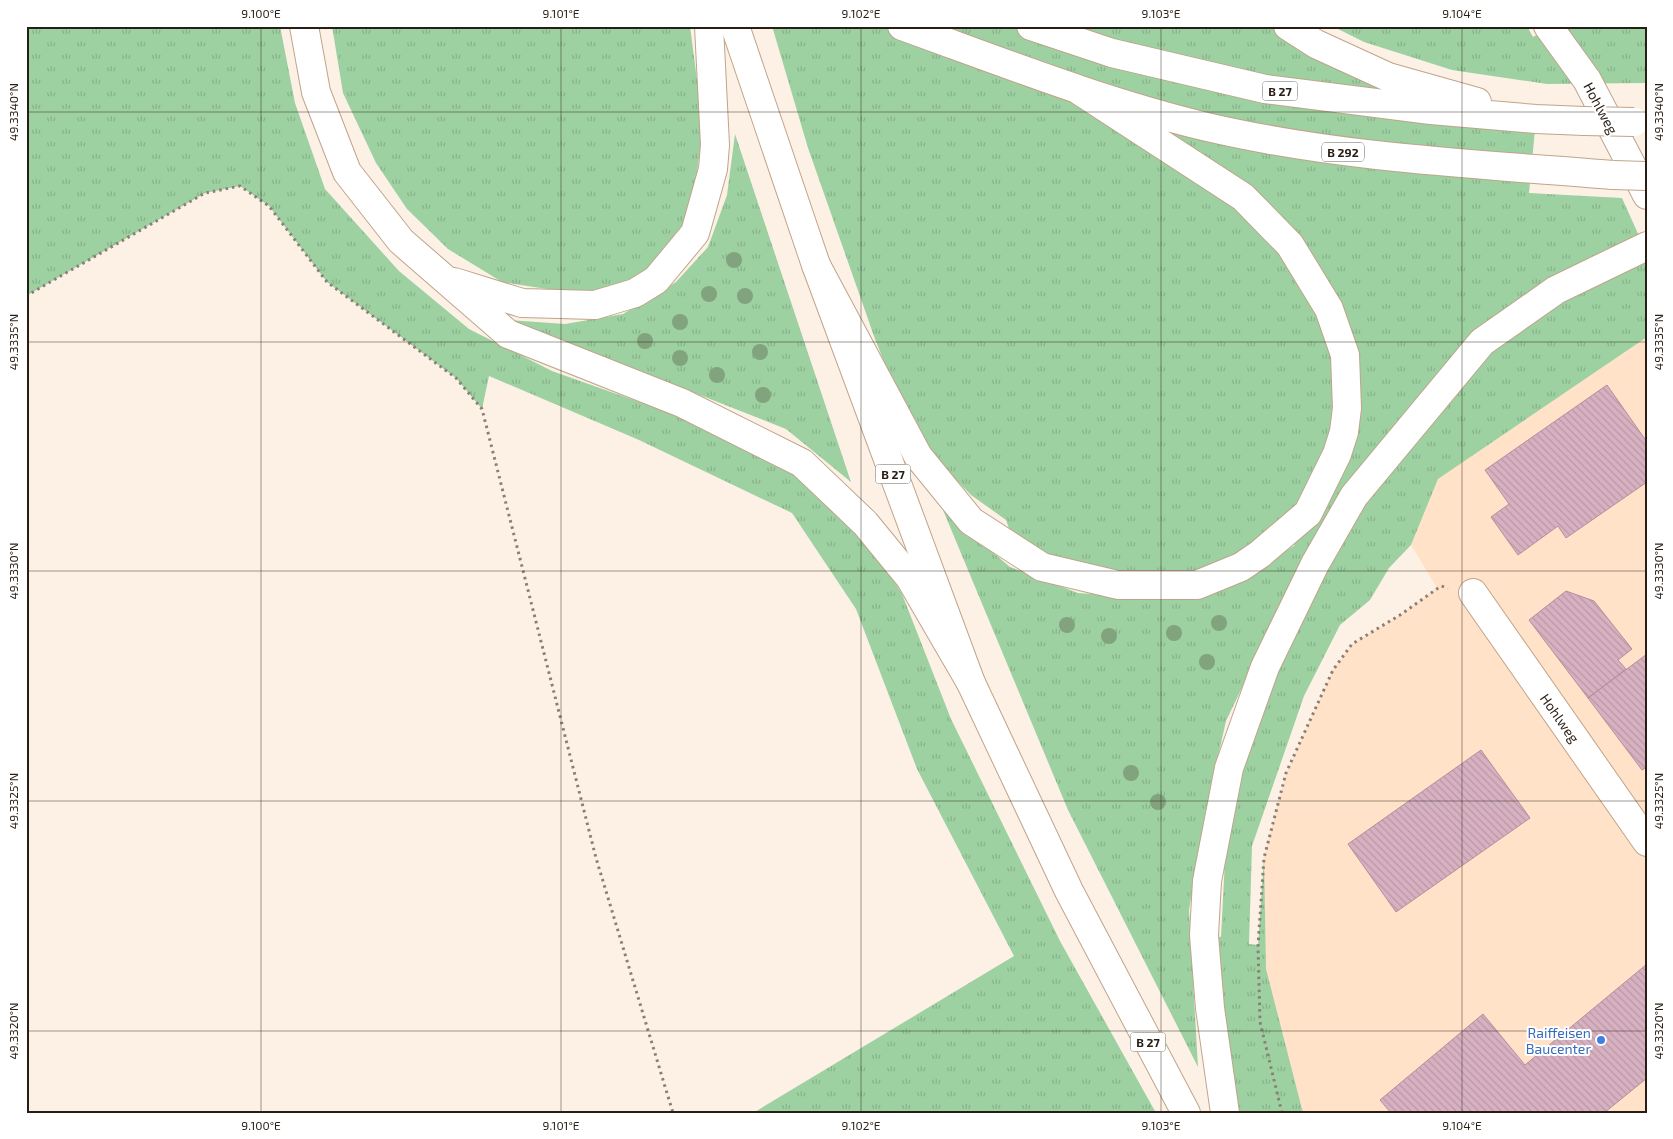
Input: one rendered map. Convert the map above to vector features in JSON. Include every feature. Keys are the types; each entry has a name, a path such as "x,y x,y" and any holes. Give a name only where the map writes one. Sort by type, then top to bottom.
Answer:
{"main road":[{"path":"445,280 522,303 595,305 634,293 656,280 695,233 713,169 715,146 709,26"},
{"name":"B 27","path":"735,26 816,265 971,683 1069,891 1186,1113"},
{"name":"B 292","path":"902,26 1080,91 1207,127 1359,155 1647,176"},
{"name":"B 27","path":"1031,26 1112,53 1265,88 1431,110 1536,119 1640,121"},
{"path":"1288,26 1316,44 1388,77 1536,119"},
{"name":"Hohlweg","path":"1548,26 1586,80 1647,195"},
{"path":"308,35 316,92 347,172 401,241 508,334 682,403 802,463 865,523 910,578 971,683"},
{"path":"816,265 918,456 971,521 1042,567 1118,585 1197,585 1241,567 1260,554 1308,512 1337,454 1344,432 1347,408 1345,355 1329,308 1290,245 1243,197 1080,91"},
{"path":"1225,1113 1210,1008 1204,935 1207,881 1229,768 1265,667 1314,564 1354,496 1482,342 1556,290 1645,247"},
{"name":"Hohlweg","path":"1473,593 1647,842"}],"path":[{"path":"26,296 205,193 240,186 269,206 327,282 456,378 482,409 596,858 673,1113"},
{"path":"1282,1113 1260,1022 1258,946 1264,858 1286,774 1333,670 1352,644 1400,615 1441,586 1473,593"}],"shaded area":[{"path":"1647,337 1647,1113 1282,1113 1260,1022 1264,857 1286,773 1333,670 1352,644 1400,615 1437,588 1411,545 1438,479"}],"green space":[{"path":"26,26 280,26 295,103 325,189 399,271 469,329 552,371 704,425 805,481 871,544 902,594 951,719 1060,941 1156,1113 753,1113 1014,956 917,769 856,609 792,513 639,440 489,376 482,409 456,378 327,282 269,206 240,186 205,193 26,296"},
{"path":"332,26 690,26 703,126 693,204 675,250 644,275 605,291 560,291 502,282 448,249 407,209 376,163 343,93"},
{"path":"772,26 1288,26 1536,119 1529,193 1622,198 1647,250 1647,337 1438,479 1411,545 1389,568 1370,600 1340,625 1304,696 1252,846 1249,944 1258,945 1264,857 1266,969 1303,1113 1240,1113 1204,935 1221,937 1227,820 1308,550 1226,721 1205,814 1189,910 1198,1067 1068,810 943,510 1010,567 1078,593 1168,599 1239,582 1295,545 1278,539 1241,567 1118,585 1017,550 1006,520 971,495 922,445 901,405 875,339 808,148"},
{"path":"1332,26 1527,26 1533,37 1551,26 1647,26 1647,83 1547,84 1452,70 1364,42"},
{"path":"735,134 851,482 786,429 509,320 565,324 623,314 676,282 708,247 727,195"}],"building":[{"path":"1607,385 1647,442 1647,482 1566,538 1558,526 1518,555 1491,517 1509,504 1485,470"},
{"path":"1566,591 1594,601 1632,649 1618,660 1626,669 1588,698 1529,620"},
{"path":"1647,654 1647,767 1642,770 1588,698"},
{"path":"1481,750 1530,818 1396,912 1348,844"},
{"name":"Raiffeisen Baucenter","path":"1647,964 1647,1078 1604,1113 1391,1113 1380,1100 1483,1014 1525,1065"}],"place":[{"name":"Raiffeisen Baucenter","path":"1601,1040"}]}
